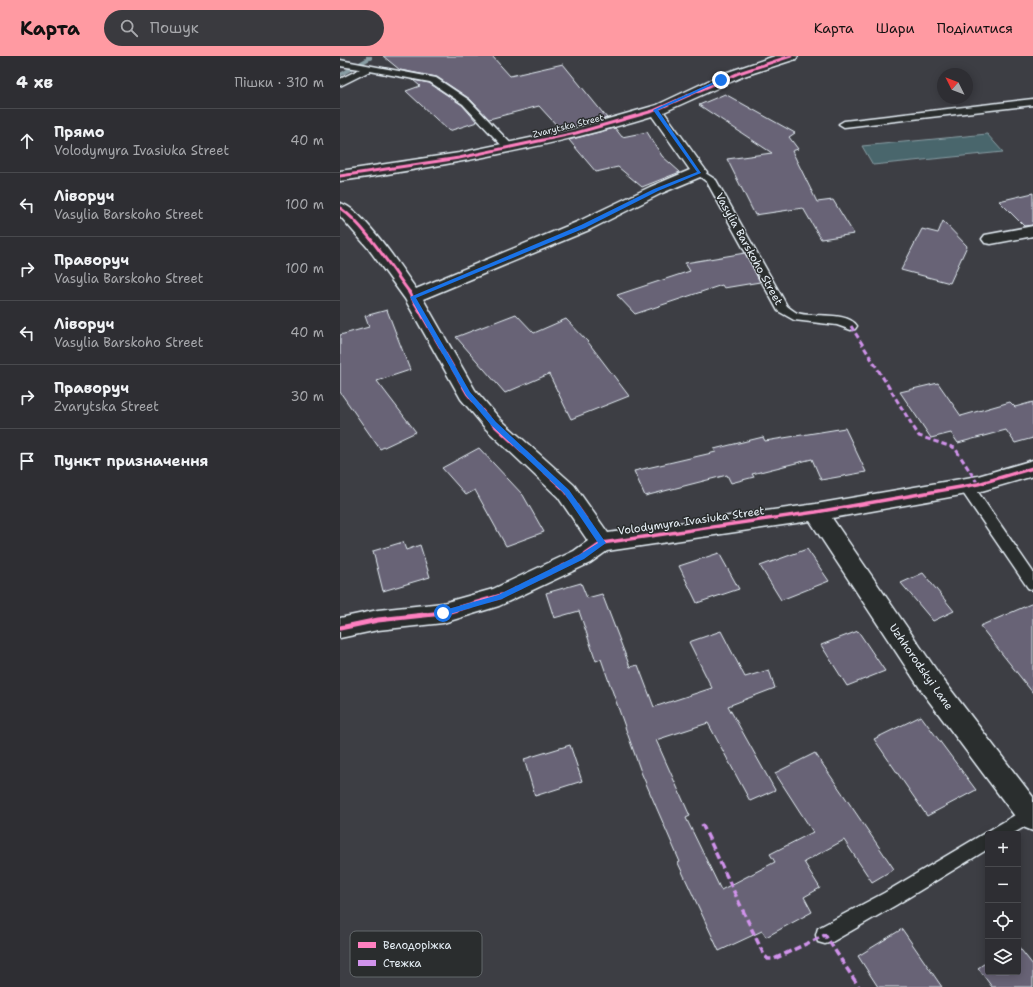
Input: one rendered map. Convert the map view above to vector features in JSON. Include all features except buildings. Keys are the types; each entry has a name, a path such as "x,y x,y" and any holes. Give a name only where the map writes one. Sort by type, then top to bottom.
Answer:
{"street":[{"name":"Zvarytska Street","path":"340,176 510,148 607,125 655,110 749,69 791,56"},
{"name":"Vasylia Barskoho Street","path":"655,110 699,172"},
{"path":"413,297 583,226 656,190 699,172"},
{"path":"340,208 346,212 374,244 413,297 468,394 493,424 566,491 602,543"},
{"path":"991,240 1033,231"},
{"name":"Volodymyra Ivasiuka Street","path":"340,628 378,620 443,613 499,597 582,557 602,543 816,512 966,486 1033,468"},
{"name":"Uzhhorodskyi Lane","path":"816,512 932,685 1031,816"}],"lane":[{"path":"344,64 433,80 466,102 510,148"},
{"path":"340,83 366,69"},
{"path":"844,124 1033,102"},
{"name":"Vasylia Barskoho Street","path":"699,172 711,180 782,308 794,316 839,322 851,326"},
{"path":"966,486 1033,584"},
{"path":"1002,831 1031,816"},
{"path":"825,935 890,899 985,841"}],"water":[{"path":"987,134 1003,152 873,165 862,146"}],"waterway":[{"path":"340,75 369,59 369,56"}],"marked path":[{"path":"851,326 919,436 955,448 978,484"},
{"path":"702,824 764,955 768,959 774,959 825,935 859,987"}],"cycle path":[{"path":"340,176 459,158 537,142 615,123 671,104 739,73 791,56"},
{"path":"340,208 346,212 374,244 413,297 468,394 493,424 566,491 602,543"},
{"path":"340,628 378,620 443,613 499,597 582,557 602,543 816,512 978,484 1033,468"}],"route":[{"path":"443,613 499,597 582,557 602,543 566,491 493,424 468,394 413,297 583,226 656,190 699,172 655,110 721,80"}]}
